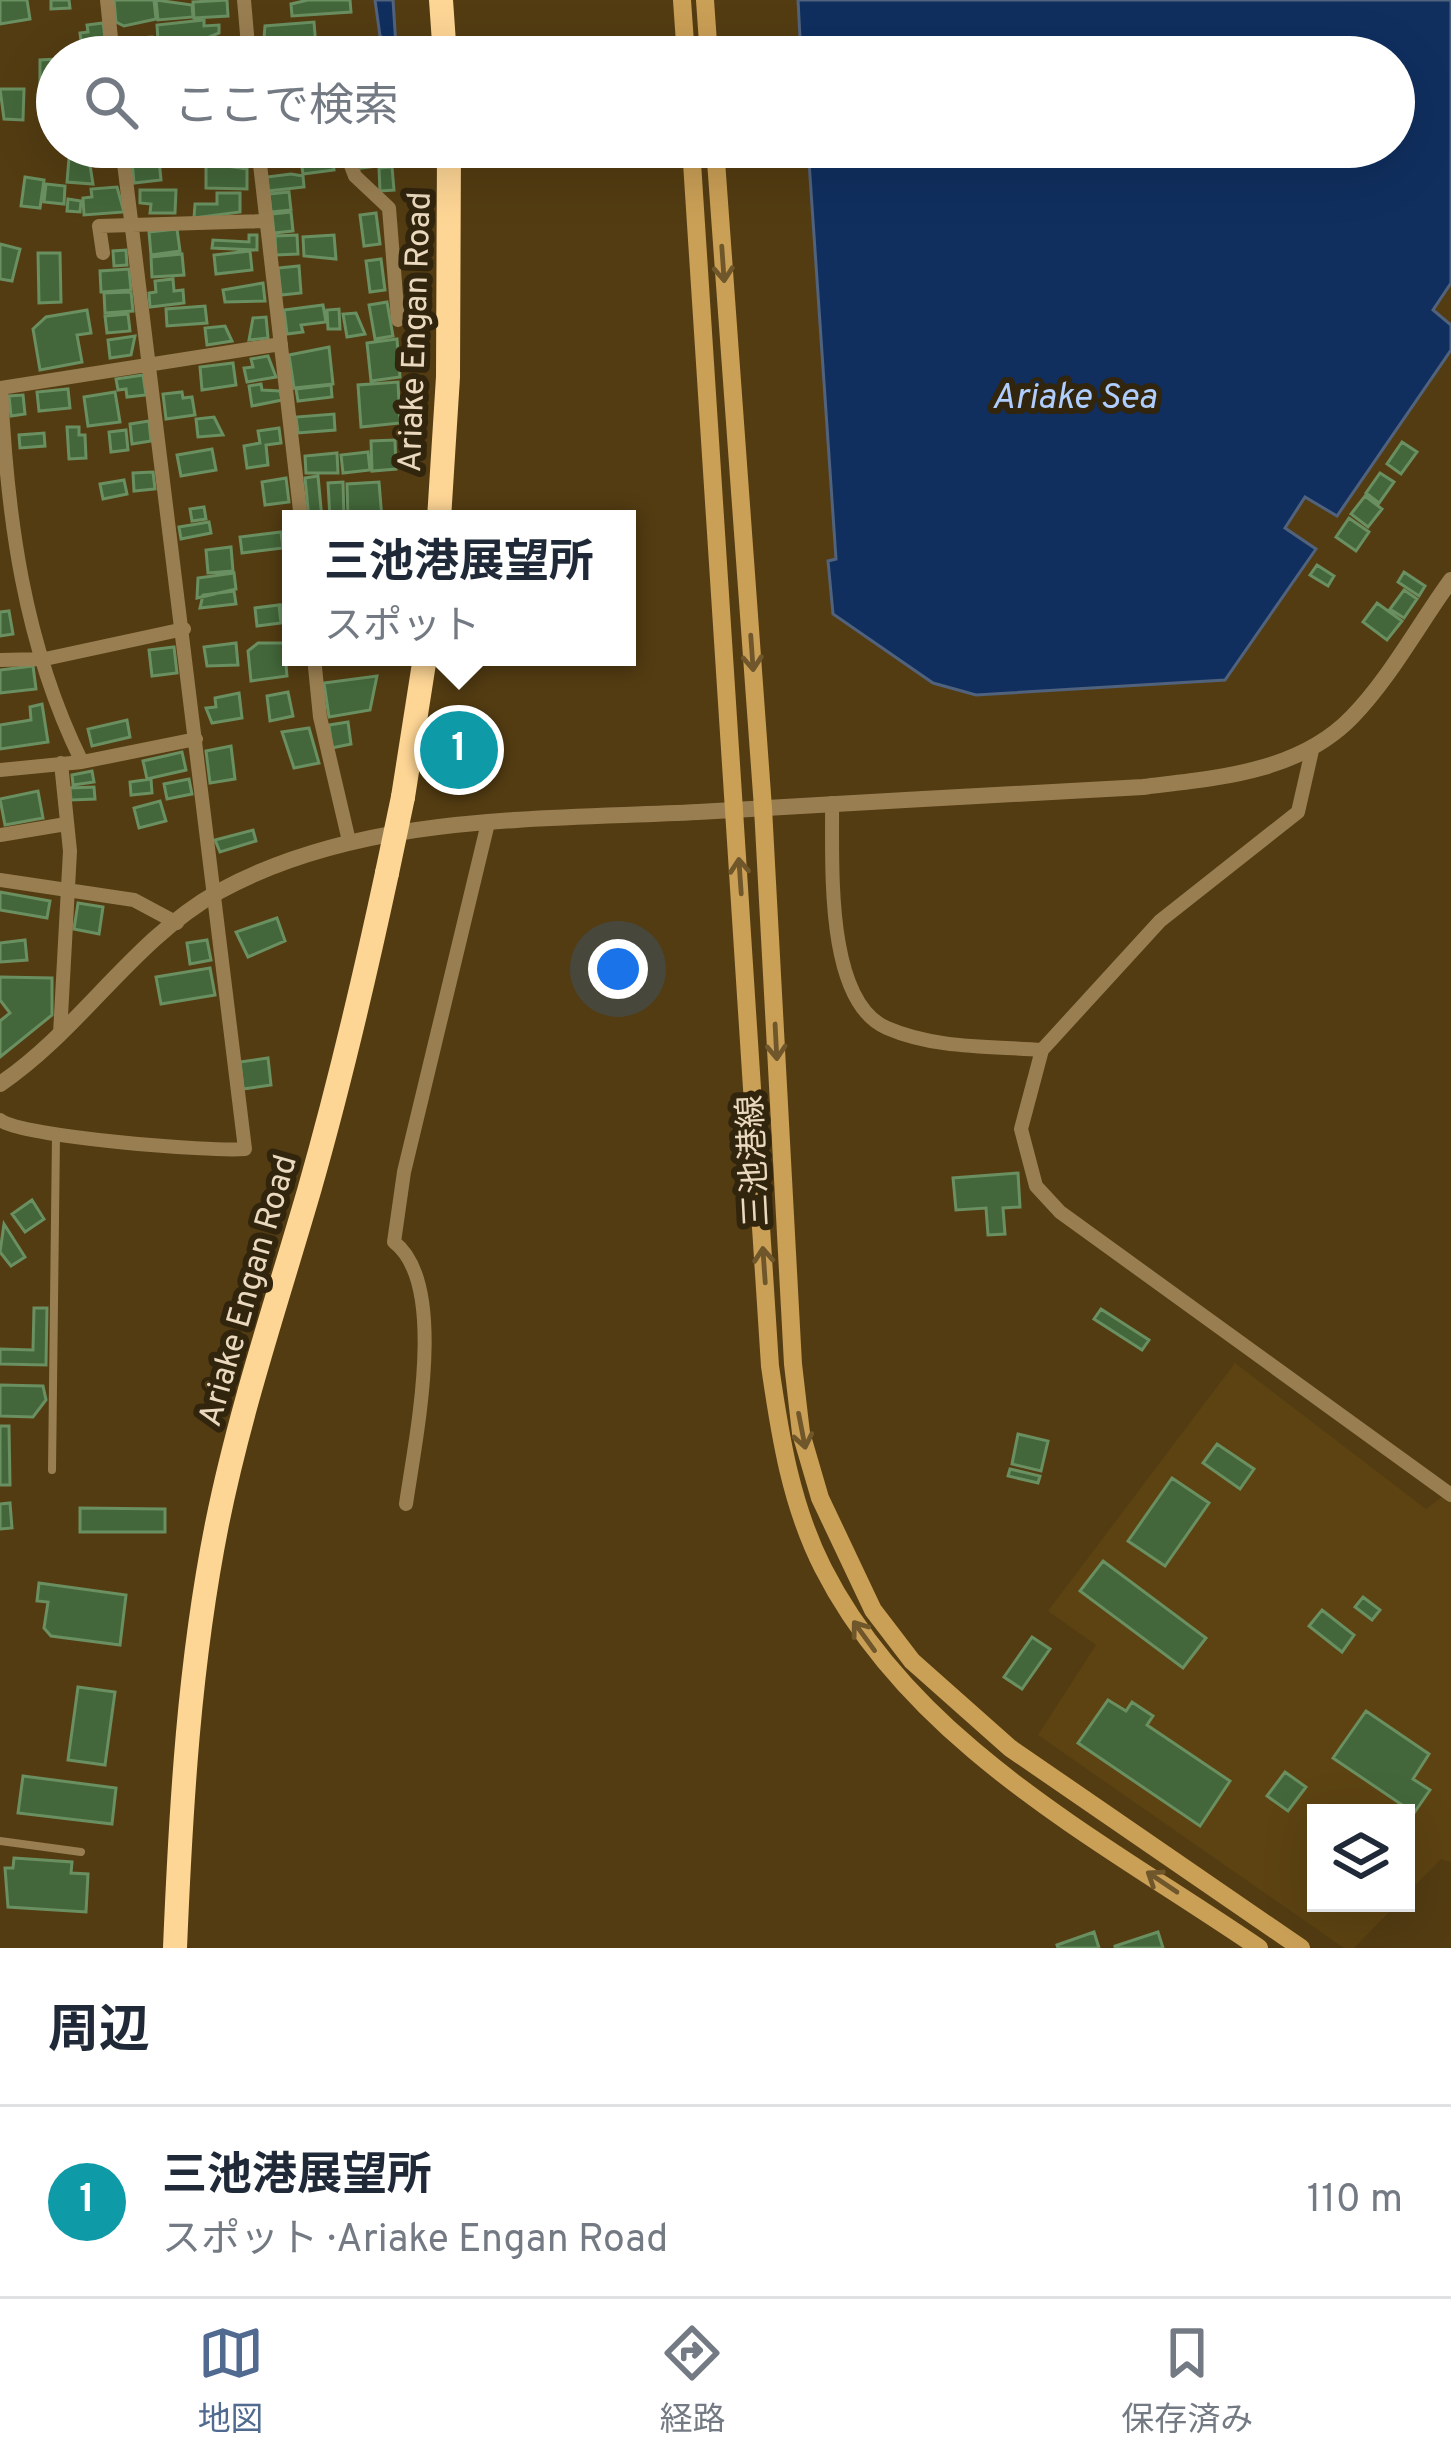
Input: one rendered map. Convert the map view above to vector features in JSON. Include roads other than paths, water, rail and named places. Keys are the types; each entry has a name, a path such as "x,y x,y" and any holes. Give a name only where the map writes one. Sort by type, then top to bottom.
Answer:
{"highway":[{"path":"441,0 444,36"},
{"name":"Ariake Engan Road","path":"440,510 449,357 449,168"},
{"name":"Ariake Engan Road","path":"175,1948 183,1758 195,1639 222,1499 337,1088 403,797 424,666"},
{"path":"158,1948 183,1758"}],"main road":[{"path":"682,0 685,36"},
{"path":"705,0 708,36"},
{"name":"三池港線","path":"693,168 770,1366 786,1462 821,1565 889,1670 939,1723 997,1769 1259,1948"},
{"name":"三池港線","path":"717,168 763,808 793,1364 801,1433 842,1555 873,1610 956,1706 1301,1948"}],"street":[{"path":"107,0 111,36"},
{"path":"244,0 247,36"},
{"path":"0,1120 11,1129 244,1148 124,168"},
{"path":"260,168 300,510"},
{"path":"352,168 389,208 398,320"},
{"path":"103,253 98,226 266,221"},
{"path":"82,762 63,722 25,602 6,498 1,388 281,344"},
{"path":"0,1084 177,922 215,894 267,868 349,841 488,823 1143,788 1235,776 1313,746 1352,717 1451,580"},
{"path":"0,660 45,659 184,629"},
{"path":"315,666 320,717 349,841"},
{"path":"0,770 82,762 196,739"},
{"path":"1313,746 1298,812 1160,921 1042,1050 1021,1129 1036,1186 1060,1212 1451,1495"},
{"path":"59,1034 67,892 61,764"},
{"path":"832,803 832,882 843,967 857,1000 881,1026 932,1042 1042,1050"},
{"path":"406,1504 420,1399 422,1286 415,1262 394,1241 404,1172 488,823"},
{"path":"0,835 66,824"},
{"path":"0,880 134,900 177,922"}],"lane":[{"path":"52,1470 56,1134"},
{"path":"0,1841 81,1852"}],"water":[{"path":"375,0 393,0 395,36 380,36"},
{"name":"Ariake Sea","path":"798,0 1451,0 1451,283 1433,310 1451,325 1451,350 1337,516 1305,497 1285,528 1316,549 1225,680 976,695 933,683 833,614 828,561 836,559 809,168 1415,168 1415,36 800,36"}],"place":[{"name":"三池港展望所","path":"459,750"}]}
